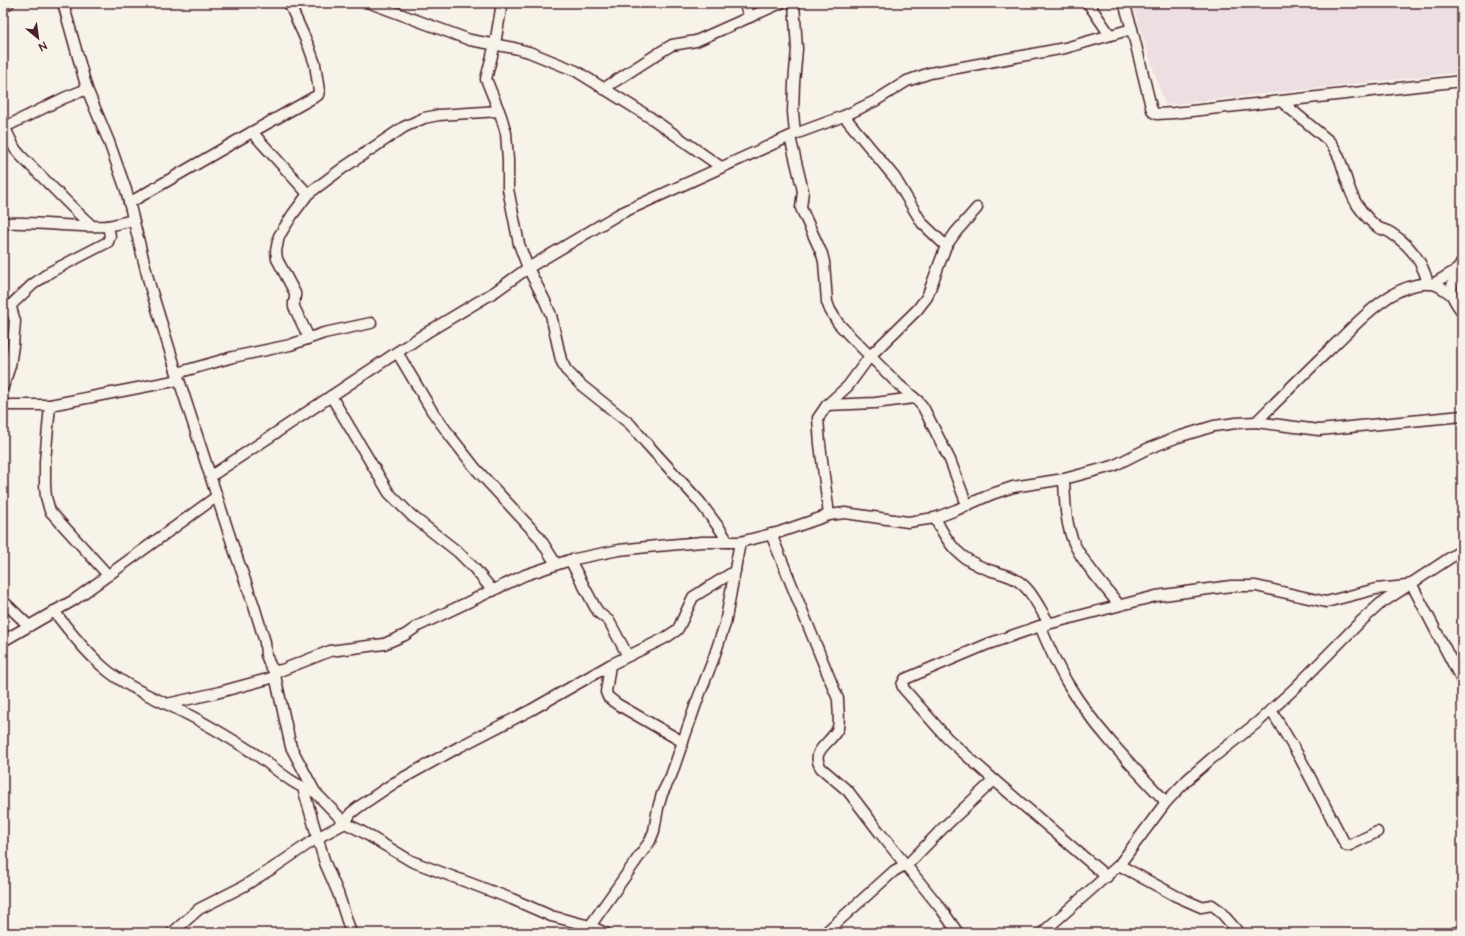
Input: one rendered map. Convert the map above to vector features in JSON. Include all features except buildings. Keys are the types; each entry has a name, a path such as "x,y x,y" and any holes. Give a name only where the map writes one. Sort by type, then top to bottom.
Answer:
{"street":[{"path":"3,7 9,3"},
{"path":"63,3 87,89 126,190 150,286 178,377 211,476 216,497 254,606 265,642 266,655 275,674 292,747 315,792 345,823 361,831 411,862 512,899 551,916 590,926 605,933"},
{"path":"129,204 252,132 318,96 319,91 311,53 289,3"},
{"path":"370,3 470,40 529,52 576,71 651,118 721,167"},
{"path":"502,3 495,44 486,80 499,111 506,133 508,189 519,244 528,268 544,299 550,315 561,360 566,370 581,385 630,424 699,501 728,542"},
{"path":"744,3 750,17"},
{"path":"603,89 672,45 696,41 782,3"},
{"path":"794,3 797,49 794,83 793,136 803,191 801,208 822,254 827,302 838,323 923,407 950,460 967,505"},
{"path":"1088,3 1110,35"},
{"path":"1124,3 1151,106 1153,112 1157,114 1181,113 1462,81"},
{"path":"211,476 397,352 496,291 528,268 619,214 721,167 844,116 875,101 907,81 930,73 1058,50 1132,29"},
{"path":"87,89 4,126 15,149 21,156 92,226"},
{"path":"1282,102 1329,141 1335,148 1349,189 1358,205 1373,223 1390,232 1408,247 1420,261 1430,284"},
{"path":"309,338 294,307 296,297 295,293 277,260 276,251 279,236 308,194 343,168 404,127 424,118 439,115 499,111"},
{"path":"844,116 895,178 922,223 946,246"},
{"path":"252,132 308,194"},
{"path":"829,515 818,418 826,405 848,386 870,356 917,310 927,297 946,246 953,235 977,208"},
{"path":"3,223 20,222 108,226 133,220"},
{"path":"3,387 10,366 13,345 15,321 11,308 12,304 32,285 50,272 108,242 110,236 108,226"},
{"path":"1430,284 1460,265"},
{"path":"1452,295 1453,285 1460,265"},
{"path":"1256,422 1356,322 1373,308 1402,290 1419,284 1430,284 1452,295 1462,312"},
{"path":"3,405 50,405 178,377 233,357 290,345 324,333 371,323"},
{"path":"397,352 432,411 451,438 476,469 539,537 556,564"},
{"path":"331,396 389,493 412,516 458,552 474,568 493,591"},
{"path":"826,405 876,403 914,398"},
{"path":"50,405 45,461 46,497 50,511 108,575"},
{"path":"166,704 216,693 275,674 330,652 384,644 393,641 418,626 525,575 570,560 620,550 657,546 702,542 740,542 771,534 829,515 846,513 908,522 935,518 992,494 1013,487 1064,479 1112,466 1147,449 1185,434 1214,426 1256,422 1319,430 1462,416"},
{"path":"1064,479 1065,506 1074,544 1087,564 1119,605"},
{"path":"3,641 74,600 216,497"},
{"path":"935,518 952,547 960,554 982,567 1018,581 1027,590 1045,624 1049,647 1068,684 1093,719 1138,772 1166,802"},
{"path":"771,534 838,699 838,727 819,752 819,764 821,768 848,791 942,910 958,933"},
{"path":"590,926 650,841 654,831 662,794 672,776 725,624 740,542"},
{"path":"1042,933 1119,865 1166,802 1188,779 1258,722 1295,688 1359,623 1380,604 1462,550"},
{"path":"570,560 599,613 609,621 628,656"},
{"path":"172,933 199,909 244,886 317,838 345,823 351,813 394,783 610,665 665,638 677,630 693,597 735,571"},
{"path":"1106,877 947,738 904,689 902,685 905,679 988,644 1045,624 1156,596 1231,586 1256,586 1326,602 1376,589 1409,584"},
{"path":"1409,584 1462,681"},
{"path":"3,601 29,626"},
{"path":"54,611 75,639 103,667 130,686 184,713 253,752 292,783 315,792"},
{"path":"610,665 606,692 608,697 617,704 683,742"},
{"path":"1271,710 1300,758 1345,844 1347,846 1350,845 1377,832"},
{"path":"825,933 894,871 910,862 943,828 994,780"},
{"path":"303,788 325,864 338,893 351,933"},
{"path":"1119,865 1176,896 1201,907 1212,905 1219,910 1239,933"},
{"path":"1454,933 1462,930"}],"shaded area":[{"path":"1132,3 1462,3 1462,72 1165,105"}]}
